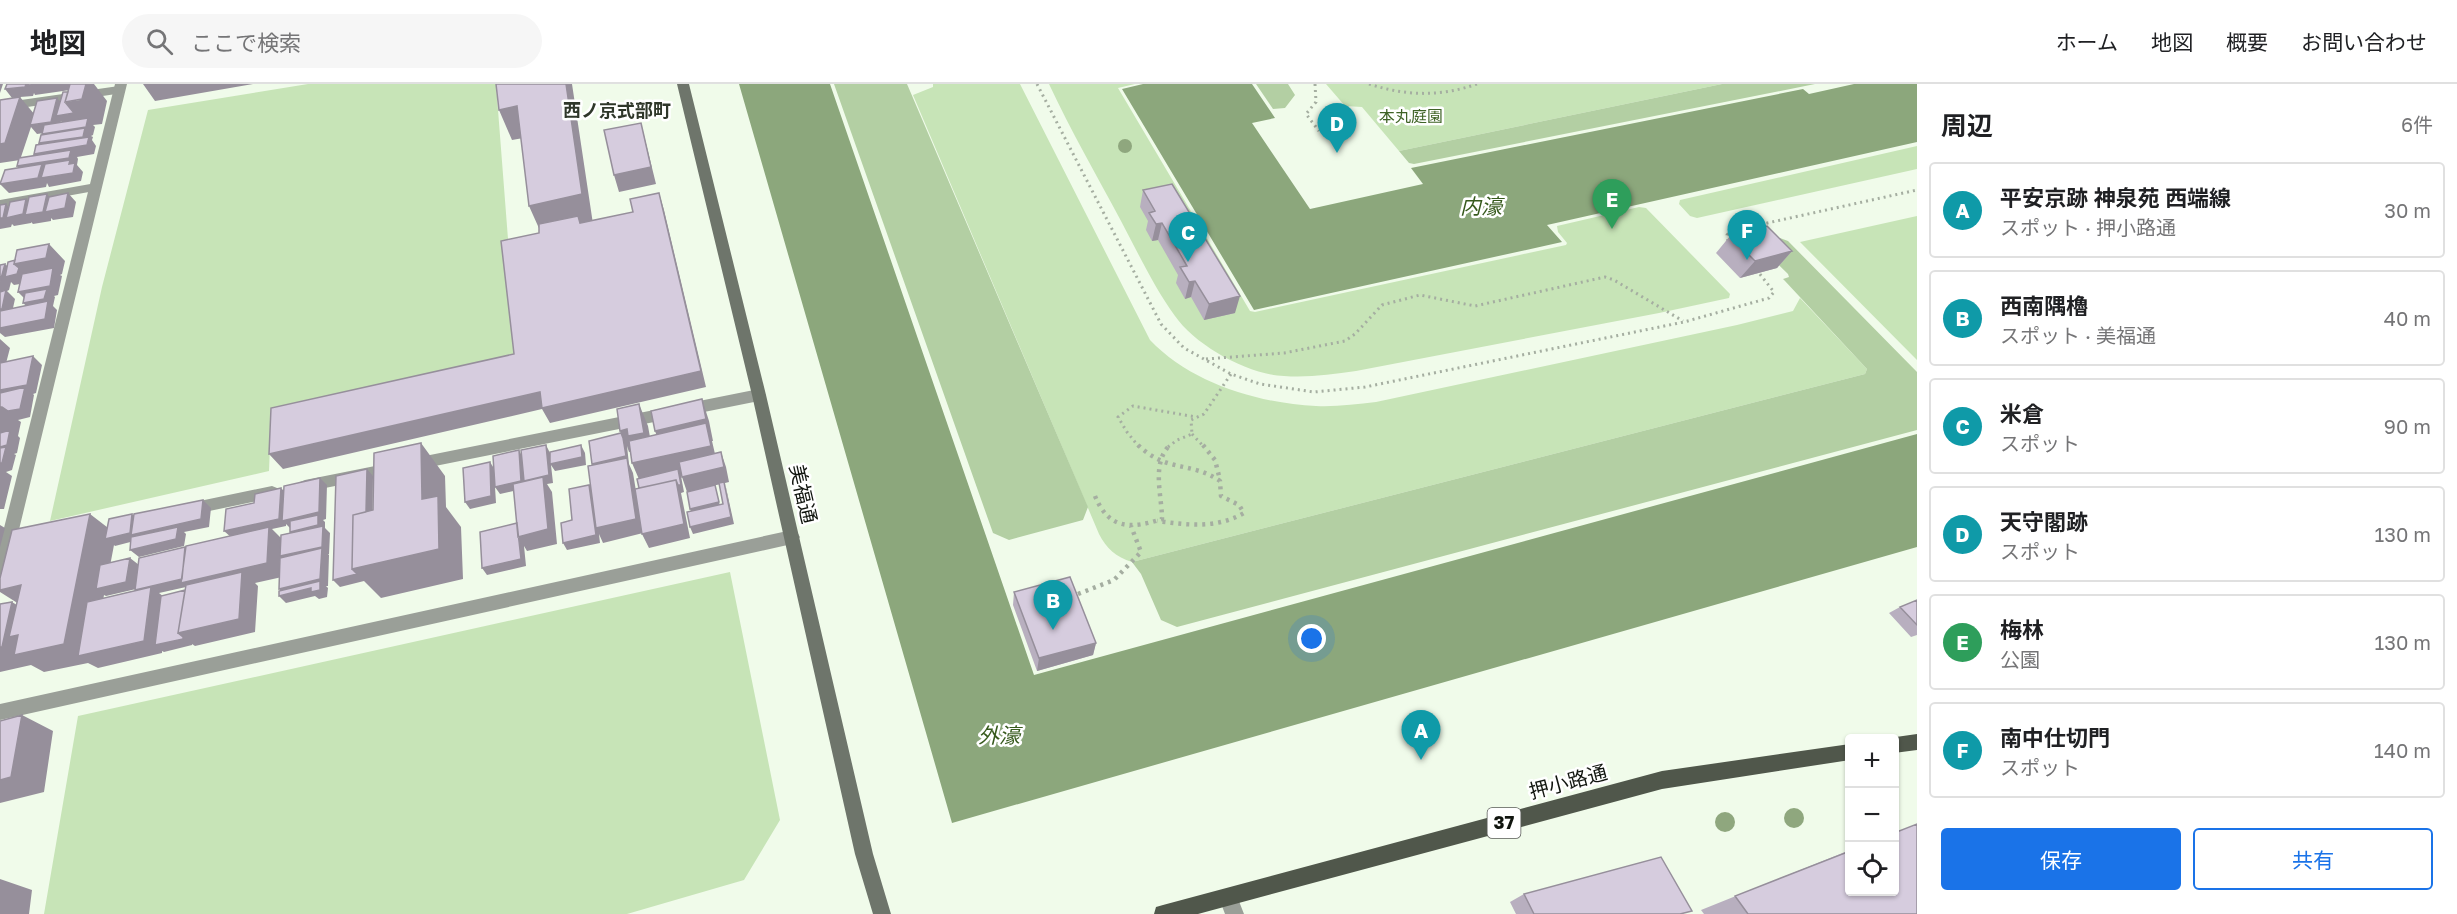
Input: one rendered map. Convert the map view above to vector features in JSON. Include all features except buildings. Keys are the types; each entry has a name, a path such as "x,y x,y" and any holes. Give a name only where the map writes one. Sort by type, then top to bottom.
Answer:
{"main road":[{"path":"1899,744 1917,742"},
{"name":"押小路通","path":"1163,914 1231,906 1662,780 1845,753"}],"street":[{"name":"美福通","path":"683,84 759,395 864,854 882,914"},
{"path":"0,107 120,87 7,525 14,544 0,576"},
{"path":"0,204 96,187"},
{"path":"172,512 759,395"},
{"path":"0,712 792,537"}],"path":[{"path":"1037,84 1161,324 1185,348 1231,374 1260,384 1314,392 1365,387 1684,322 1769,298 1774,292 1759,273"},
{"path":"1315,84 1316,102 1306,114 1319,131"},
{"path":"1369,84 1396,92 1419,95 1462,89 1477,84"},
{"path":"1734,248 1728,242 1726,235 1731,231 1917,190"},
{"path":"1205,359 1284,353 1345,341 1355,334 1382,305 1420,295 1475,306 1605,278 1614,279 1684,322"},
{"path":"1156,521 1210,526 1232,521 1245,513 1239,505 1221,496 1221,470 1212,454 1192,434 1191,420 1204,414 1231,374"},
{"path":"1196,417 1133,406 1118,417 1124,433 1161,462 1170,466 1207,470 1220,481"},
{"path":"1095,496 1099,507 1109,520 1131,526 1146,525 1162,519 1163,508 1158,482 1163,450 1176,438 1192,434"},
{"path":"1078,594 1105,586 1131,565 1141,552 1131,526"}],"green space":[{"path":"308,84 496,84 518,368 271,420 269,471 50,521 102,287 148,110"},
{"path":"933,84 1020,84 1150,340 1185,368 1226,388 1248,395 1316,406 1376,402 1737,325 1793,311 1800,298 1867,369 1865,374 1132,562 1112,551 1099,534 913,95 933,87"},
{"path":"1049,84 1135,84 1118,88 1250,311 1255,312 1566,245 1557,226 1639,207 1646,208 1730,294 1729,298 1356,371 1293,376 1255,370 1209,347 1184,327 1175,316 1146,270"},
{"name":"本丸庭園","path":"1326,84 1722,84 1399,151 1362,107 1345,106"},
{"path":"1917,146 1917,169 1697,218 1690,216 1679,204 1680,200"},
{"path":"1917,216 1917,360 1800,242"},
{"path":"730,572 780,820 744,880 627,914 44,914 78,716"}],"shaded area":[{"path":"834,84 907,84 1088,507 1083,520 1009,540 993,533"},
{"path":"1256,84 1288,84 1295,95 1285,108 1273,109"},
{"path":"1722,84 1815,84 1414,164 1409,163 1399,151"},
{"path":"1780,238 1788,241 1917,372 1917,430 1177,627 1161,620 1141,574 1132,562 1865,374 1867,369 1783,279 1789,277 1788,274 1760,247 1761,244"}],"water":[{"name":"外濠","path":"739,84 830,84 1034,675 1917,434 1917,547 952,823"},
{"name":"内濠","path":"1143,84 1252,84 1275,118 1252,123 1310,209 1423,184 1411,168 1803,89 1809,94 1854,84 1917,84 1917,142 1547,225 1562,242 1254,310 1122,89"}],"place":[{"name":"天守閣跡","path":"1337,153"},
{"name":"梅林","path":"1612,229"},
{"name":"南中仕切門","path":"1747,260"},
{"name":"米倉","path":"1188,262"},
{"name":"西南隅櫓","path":"1053,630"},
{"name":"平安京跡 神泉苑 西端線","path":"1421,760"}],"district":[{"name":"西ノ京式部町","path":"617,111"}]}
